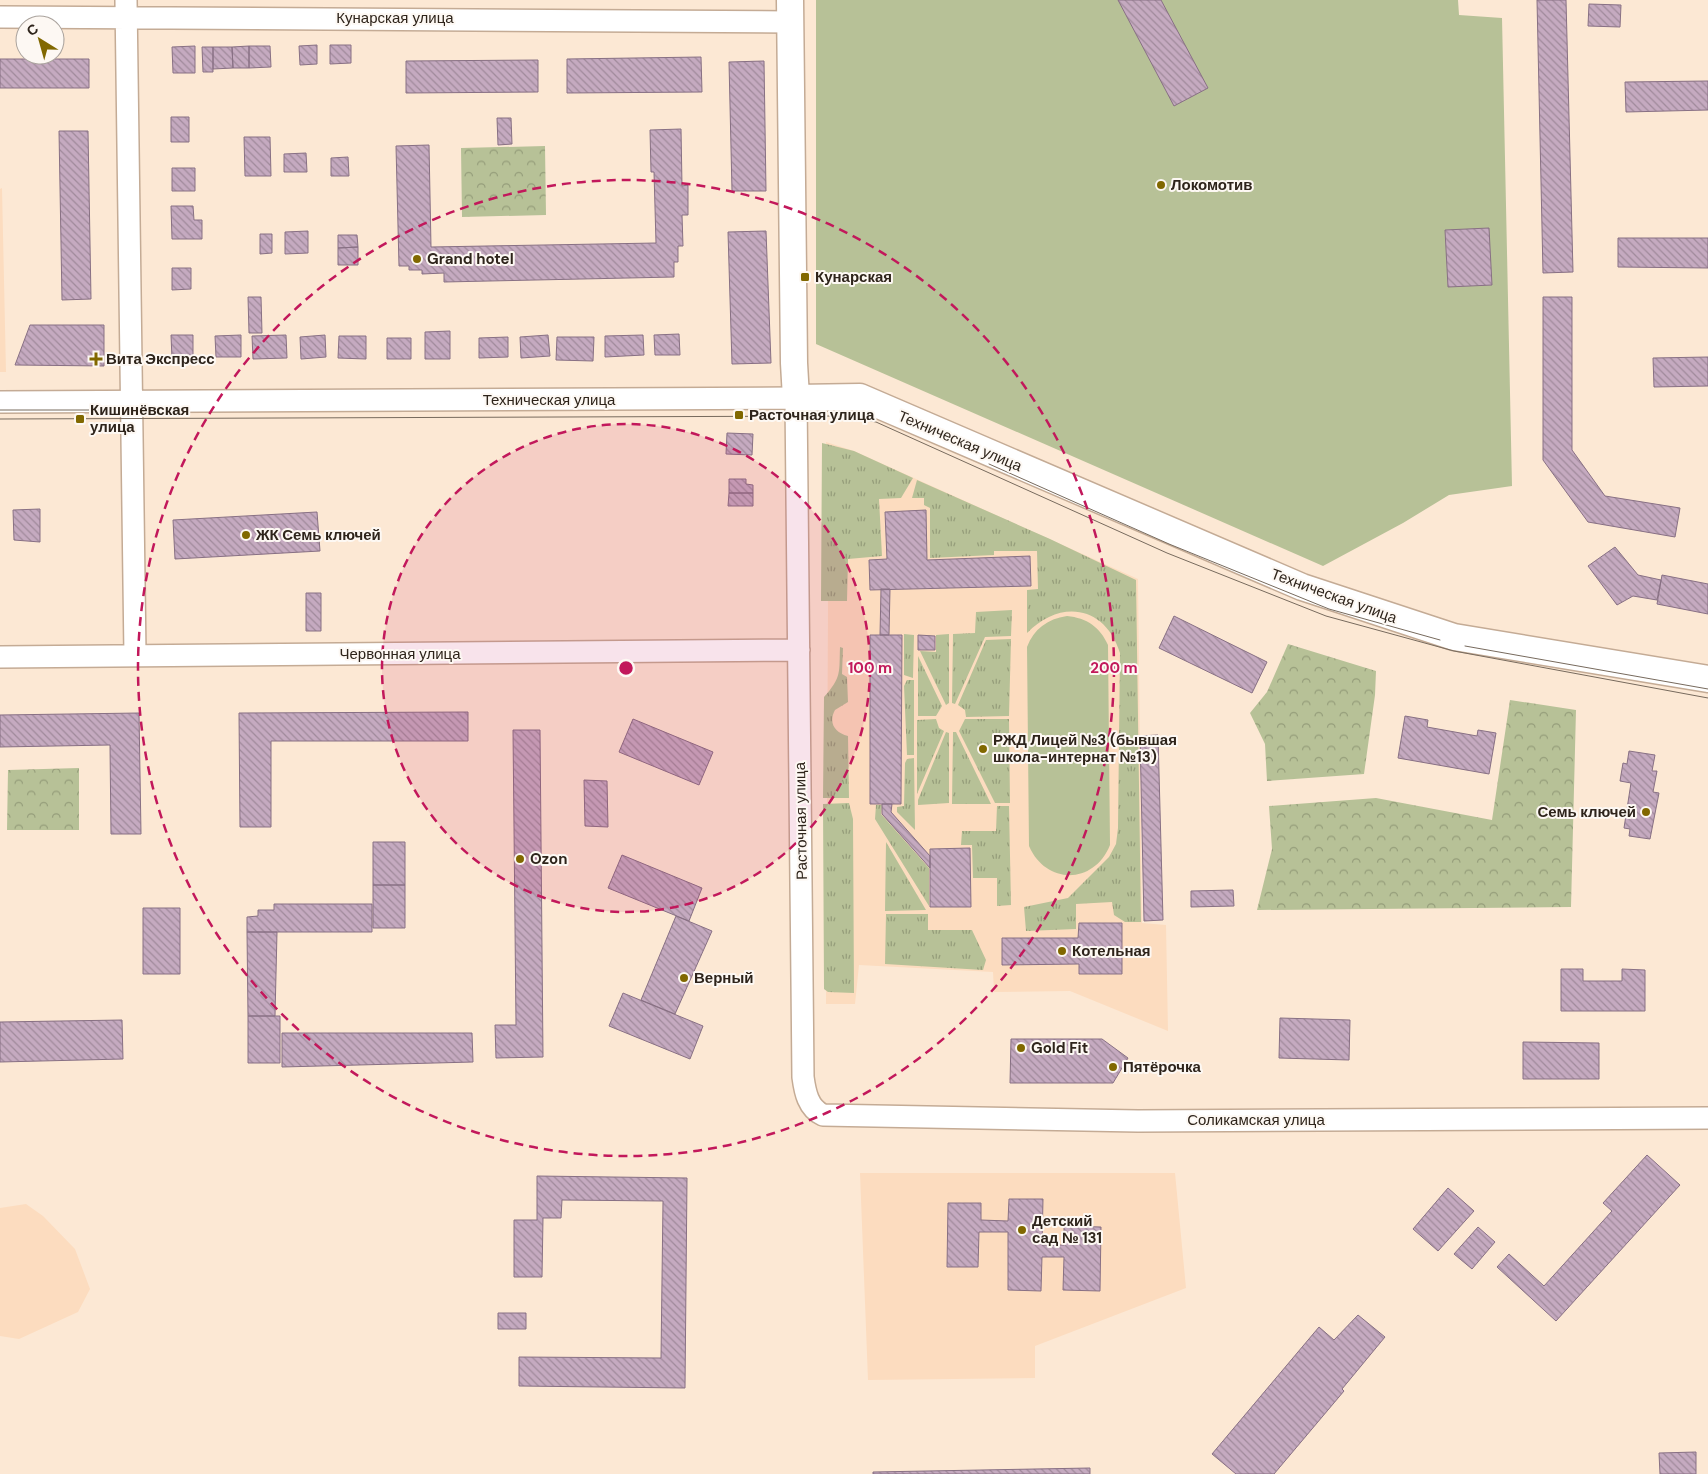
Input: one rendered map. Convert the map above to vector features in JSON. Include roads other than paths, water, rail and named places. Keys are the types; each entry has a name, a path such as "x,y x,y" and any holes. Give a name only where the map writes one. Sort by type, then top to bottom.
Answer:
{"main road":[{"name":"Расточная улица","path":"790,11 796,398"},
{"name":"Техническая улица","path":"796,398 860,397 1302,587 1454,637 1708,679"}],"street":[{"name":"Кунарская улица","path":"0,17 126,8 790,11"},
{"path":"126,8 135,655"},
{"name":"Техническая улица","path":"0,402 796,398"},
{"name":"Расточная улица","path":"796,398 803,1077 809,1102"},
{"name":"Червонная улица","path":"0,657 799,650"},
{"name":"Соликамская улица","path":"809,1102 815,1111 823,1114 999,1120 1708,1118"}],"tram line":[{"path":"0,410 147,410"},
{"path":"0,419 843,416 876,422 1167,553 1326,616 1454,651 1708,698"},
{"path":"989,464 1169,544 1329,609 1440,640"},
{"path":"1465,646 1708,689"}],"place":[{"name":"Локомотив","path":"1161,185"},
{"name":"Grand hotel","path":"417,259"},
{"name":"Кунарская","path":"805,277"},
{"name":"Вита Экспресс","path":"96,359"},
{"name":"Расточная улица","path":"739,415"},
{"name":"Кишинёвская улица","path":"80,419"},
{"name":"ЖК Семь ключей","path":"246,535"},
{"name":"РЖД Лицей №3 (бывшая школа-интернат №13)","path":"983,749"},
{"name":"Семь ключей","path":"1646,812"},
{"name":"Ozon","path":"520,859"},
{"name":"Котельная","path":"1062,951"},
{"name":"Верный","path":"684,978"},
{"name":"Gold Fit","path":"1021,1048"},
{"name":"Пятёрочка","path":"1113,1067"},
{"name":"Детский сад № 131","path":"1022,1230"}]}
